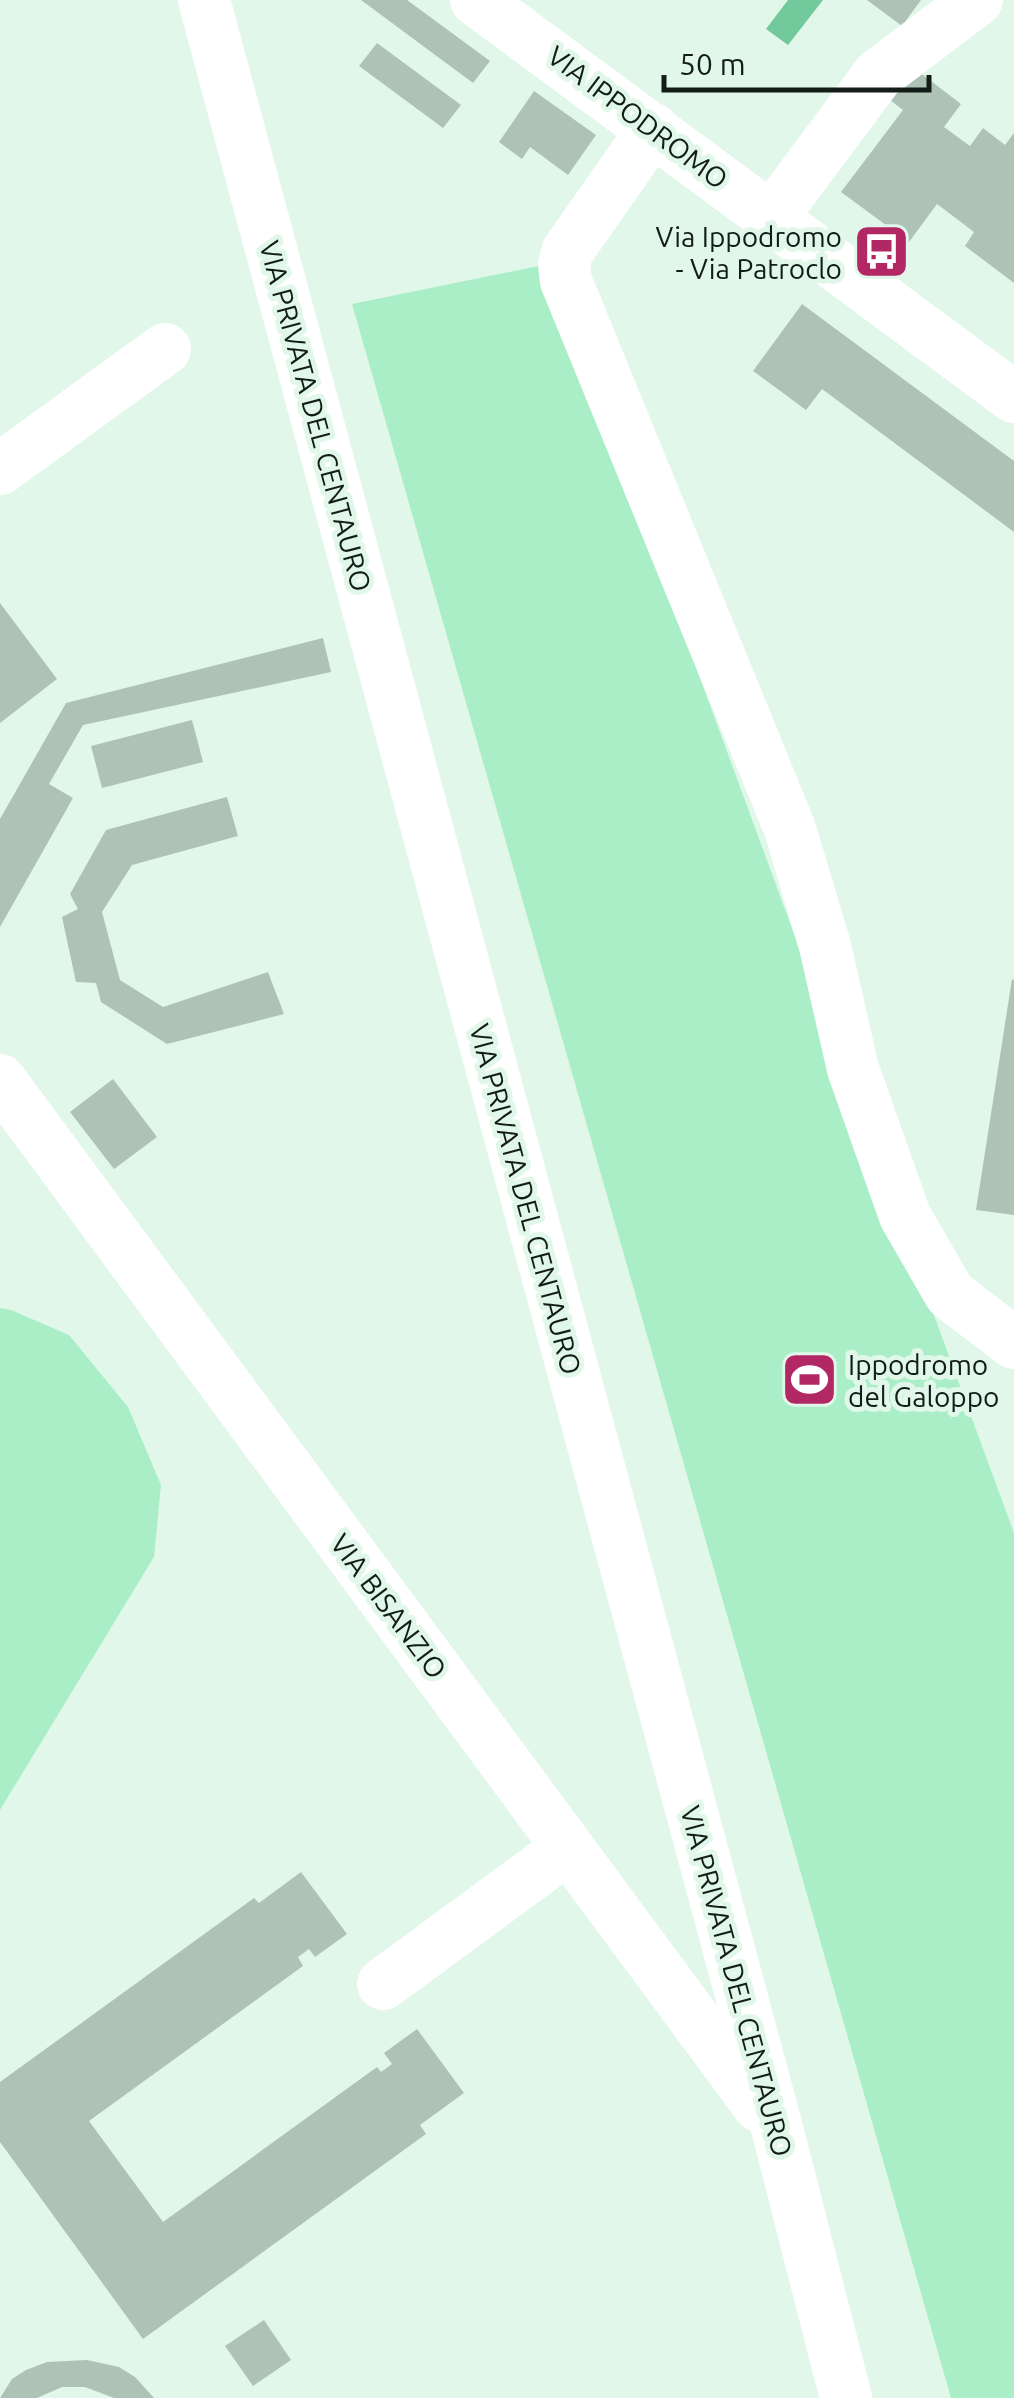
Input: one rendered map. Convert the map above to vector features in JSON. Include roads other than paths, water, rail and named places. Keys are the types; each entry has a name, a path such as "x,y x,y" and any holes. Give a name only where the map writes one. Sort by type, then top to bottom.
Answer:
{"street":[{"name":"VIA PRIVATA DEL CENTAURO","path":"204,0 778,2132 846,2398"},
{"path":"772,217 878,75 979,0 1014,25"},
{"name":"VIA IPPODROMO","path":"487,6 1014,397"},
{"path":"654,129 568,252 564,265 566,281 790,829 822,932 853,1069 905,1216 950,1294 1014,1343"},
{"path":"0,469 164,348"},
{"name":"VIA BISANZIO","path":"0,1080 778,2132"},
{"path":"383,1984 568,1848"}],"place":[{"name":"Via Ippodromo - Via Patroclo","path":"881,252"},
{"name":"Ippodromo del Galoppo","path":"809,1380"}]}
